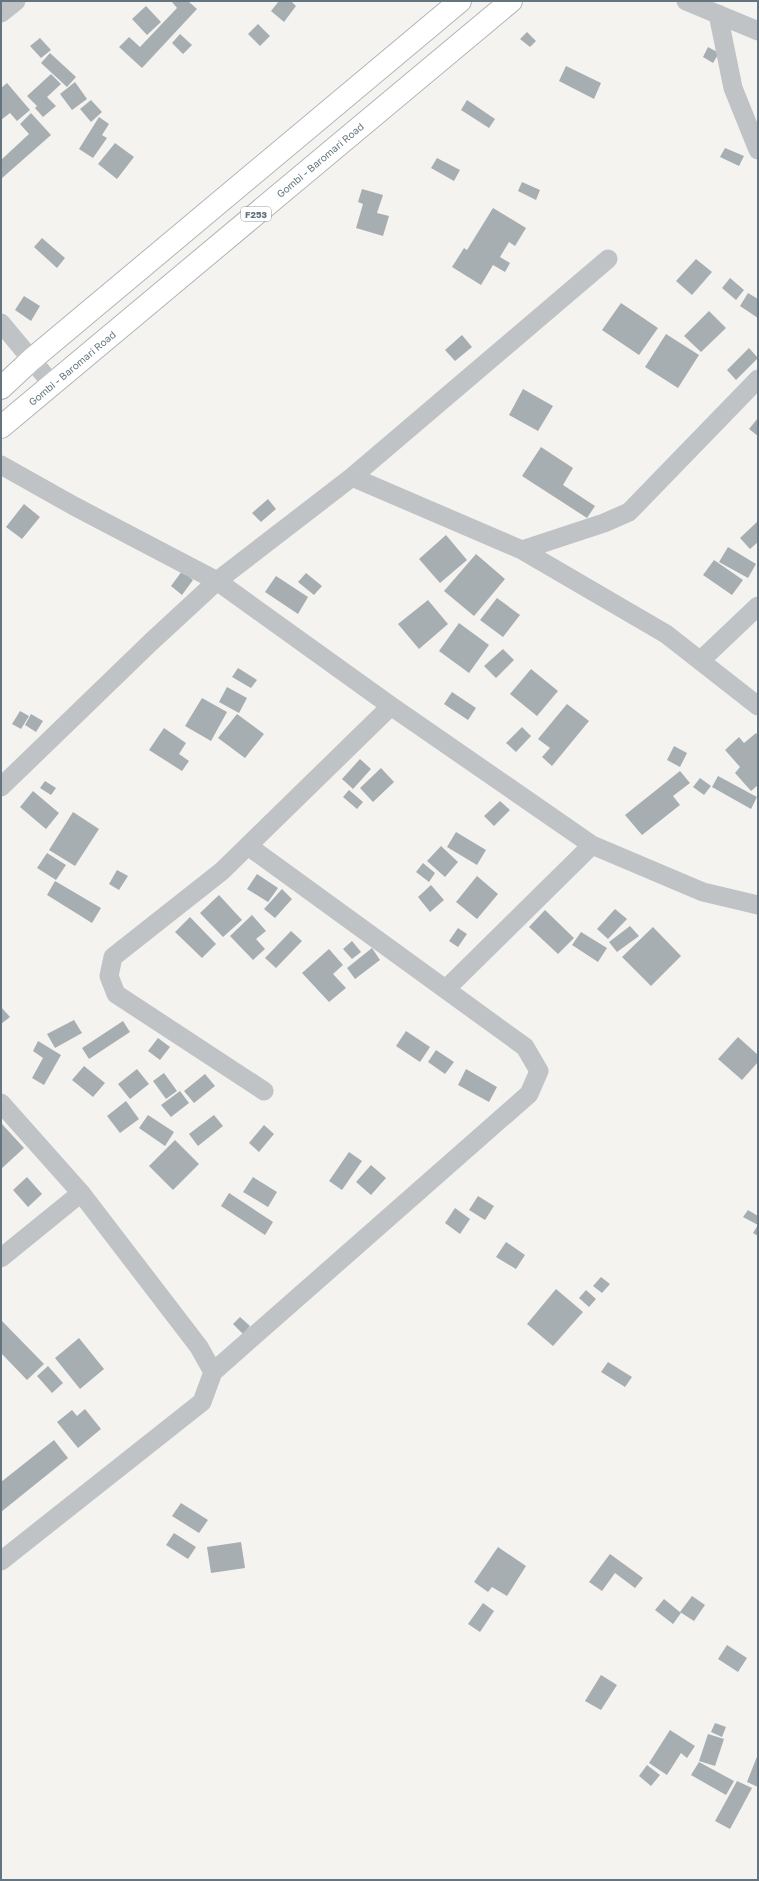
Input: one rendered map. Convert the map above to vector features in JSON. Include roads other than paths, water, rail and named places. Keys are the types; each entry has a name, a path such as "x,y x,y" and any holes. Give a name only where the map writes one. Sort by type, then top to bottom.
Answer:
{"main road":[{"path":"1,388 31,360 460,1"},
{"name":"Gombi - Baromari Road","path":"1,427 510,1"}],"street":[{"path":"1,13 16,1"},
{"path":"686,1 758,31"},
{"path":"718,14 733,88 758,150"},
{"path":"1,787 151,642 217,581 352,477 608,259"},
{"path":"1,323 52,384"},
{"path":"522,550 604,524 629,512 758,379"},
{"path":"1,465 74,506 217,581 391,706 592,845 703,892 758,905"},
{"path":"352,477 522,550 666,634 758,706"},
{"path":"700,661 758,606"},
{"path":"264,1091 116,994 109,976 113,957 222,871 391,706"},
{"path":"446,989 592,845"},
{"path":"1,1561 202,1402 213,1372 529,1094 539,1071 526,1047 248,846"},
{"path":"1,1103 81,1193 199,1347 213,1372"},
{"path":"1,1258 81,1193"}]}
